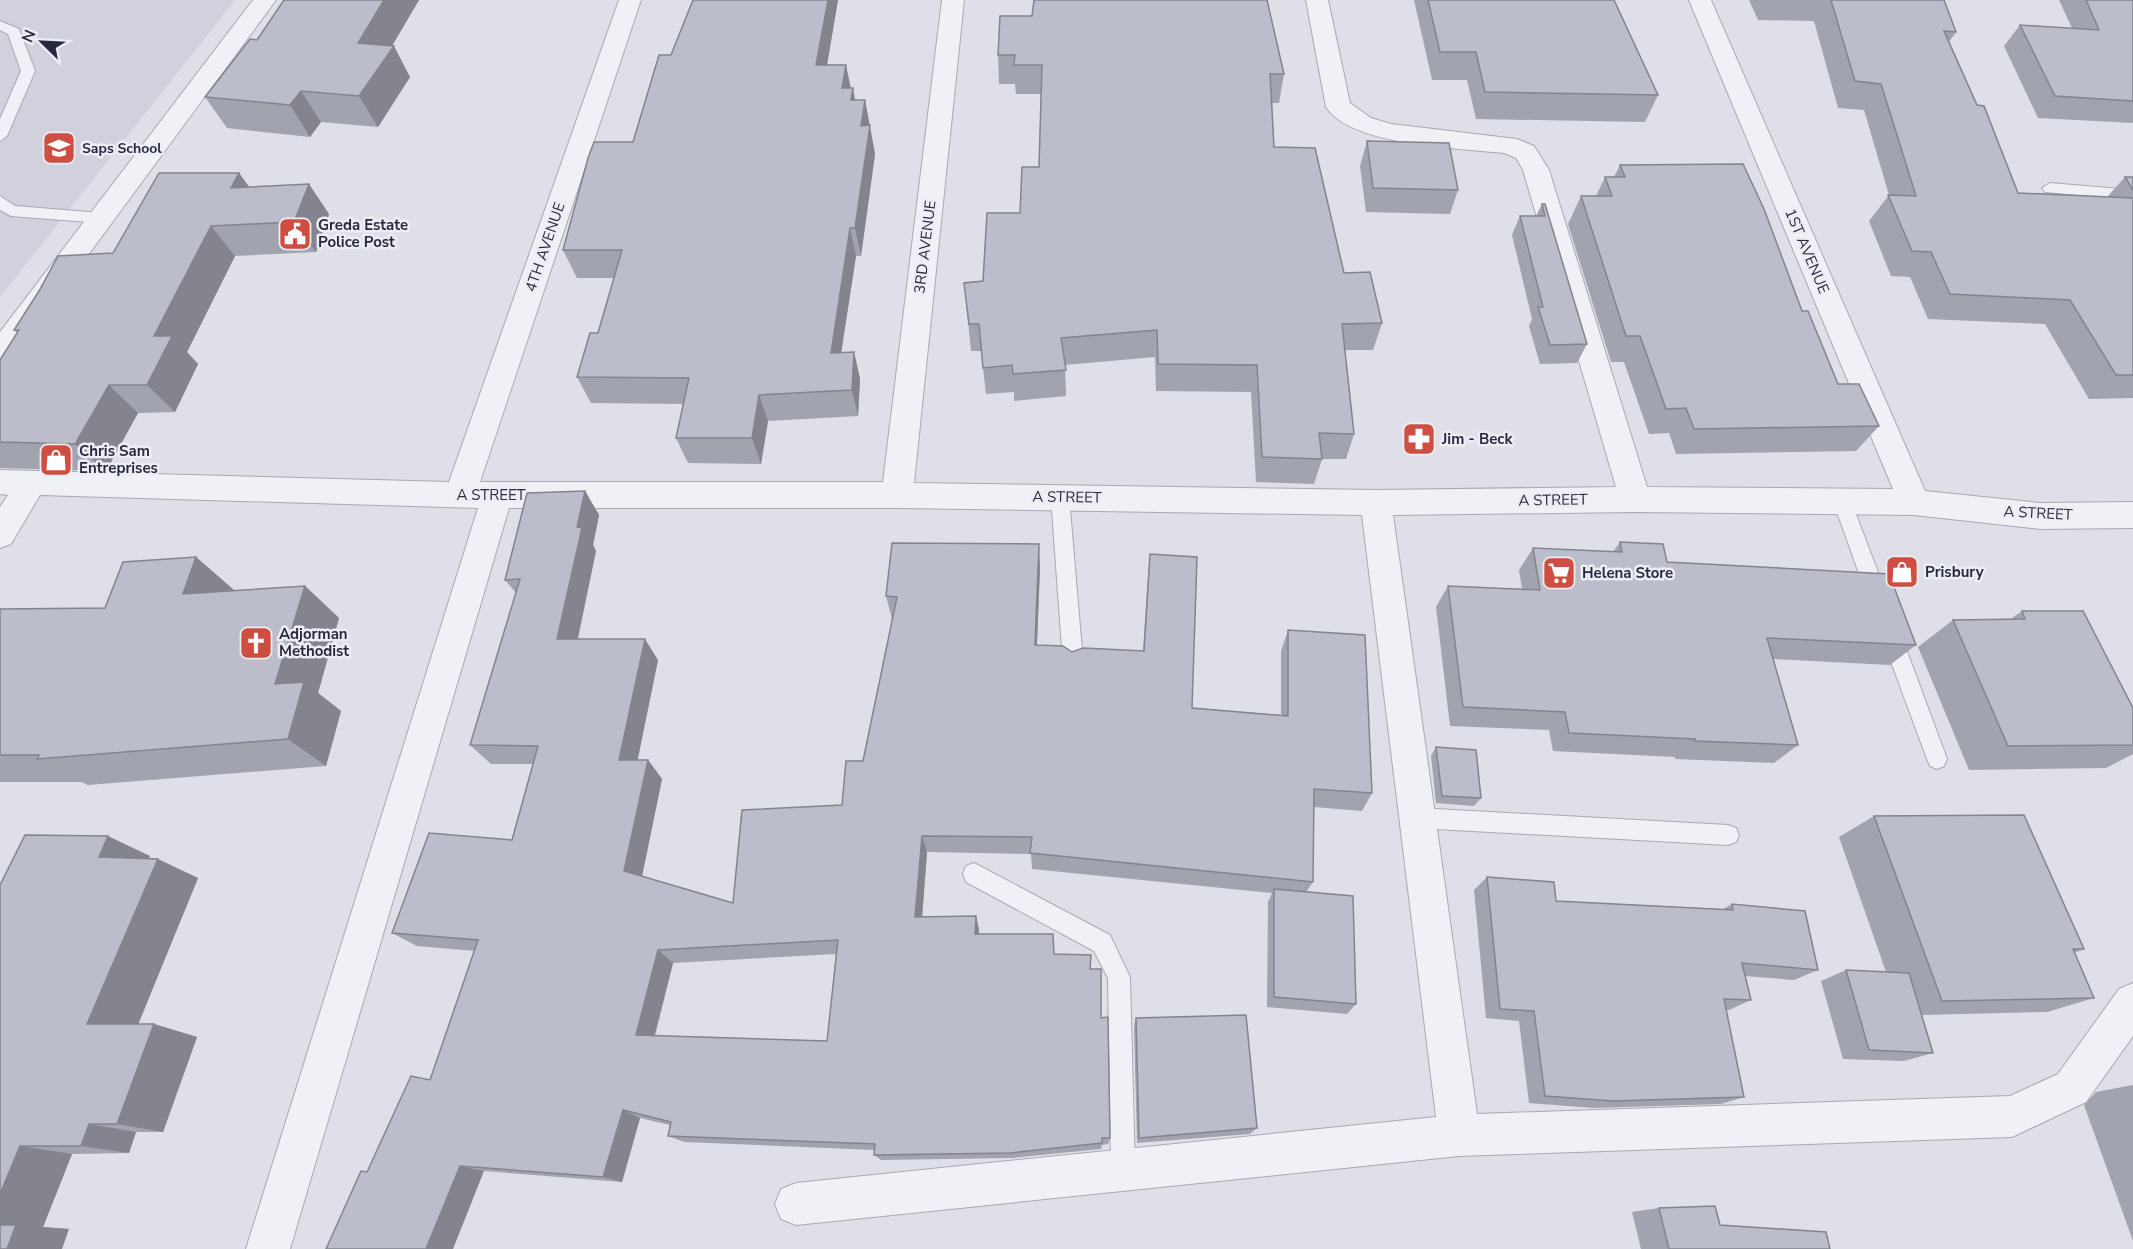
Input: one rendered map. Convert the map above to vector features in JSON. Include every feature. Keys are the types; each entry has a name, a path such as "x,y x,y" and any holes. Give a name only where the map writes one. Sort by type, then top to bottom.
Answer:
{"street":[{"path":"0,353 265,0"},
{"name":"4TH AVENUE","path":"460,495 630,0"},
{"name":"3RD AVENUE","path":"897,495 953,0"},
{"path":"1317,0 1338,107 1362,124 1391,132 1508,145 1525,152 1536,170 1635,499"},
{"name":"1ST AVENUE","path":"1700,0 1914,502"},
{"name":"A STREET","path":"0,482 460,495 897,495 1376,503 1635,499 1914,502 2040,516 2133,515"},
{"path":"0,535 31,483"},
{"path":"268,1249 497,495"},
{"path":"1376,503 1459,1135"},
{"path":"796,1204 1459,1135 2012,1116 2072,1088 2133,1003"}],"lane":[{"path":"0,25 14,32 28,71 0,136"},
{"path":"2050,188 2133,195"},
{"path":"0,201 11,211 101,219"},
{"path":"1060,497 1073,662"},
{"path":"1842,501 1937,759"},
{"path":"1418,818 1728,835"},
{"path":"974,874 1102,944 1119,977 1123,1170"}],"shaded area":[{"name":"Saps School","path":"0,0 235,0 0,297"}],"building":[{"path":"284,0 384,0 358,43 394,46 359,96 301,91 290,105 205,97 250,39 257,40"},
{"path":"693,0 828,0 816,65 846,65 842,88 853,88 851,100 865,100 861,126 870,125 855,228 850,228 831,353 854,352 852,390 759,395 752,438 676,438 689,378 577,377 590,333 598,333 622,250 563,250 588,158 594,142 633,142 659,55 671,55"},
{"path":"1034,0 1267,0 1284,74 1270,74 1274,147 1315,148 1344,273 1370,272 1382,323 1342,324 1354,434 1319,433 1322,459 1262,457 1257,365 1158,364 1157,330 1061,338 1066,370 1013,374 1012,365 983,368 979,324 969,324 964,283 983,281 987,213 1020,213 1022,167 1039,167 1042,65 1014,65 1015,55 998,55 1000,16 1032,16"},
{"path":"1428,0 1614,0 1658,95 1485,92 1476,52 1440,52"},
{"path":"1831,0 1944,0 1956,32 1944,31 1977,105 1984,106 2018,193 2133,198 2133,375 2116,375 2070,300 1950,294 1931,252 1912,251 1888,195 1916,196 1881,84 1855,81"},
{"path":"2086,0 2133,0 2133,101 2055,96 2020,25 2099,30"},
{"path":"1367,141 1449,143 1458,190 1373,188"},
{"path":"1743,164 1764,209 1802,311 1808,311 1838,384 1859,384 1879,426 1694,429 1686,408 1666,409 1640,336 1626,336 1581,196 1612,196 1605,177 1625,177 1620,165"},
{"path":"159,173 239,173 231,188 309,184 294,222 211,226 154,336 172,336 147,385 109,385 75,444 0,442 0,360 19,330 14,330 58,256 113,253"},
{"path":"2125,177 2133,177 2133,190"},
{"path":"1542,204 1545,204 1587,344 1550,345 1538,307 1543,307 1520,216 1545,216"},
{"path":"585,491 577,527 582,528 557,639 645,639 619,760 648,760 624,871 733,903 742,810 842,805 846,761 863,761 897,597 886,596 892,543 1039,544 1035,645 1063,646 1072,652 1083,648 1144,651 1150,554 1197,557 1192,708 1288,716 1288,630 1365,635 1372,793 1314,789 1313,882 1030,853 1032,837 922,836 915,917 976,916 975,934 1053,934 1054,954 1091,955 1090,969 1101,969 1101,1018 1108,1017 1110,1138 1102,1138 1102,1143 1010,1153 874,1155 875,1144 668,1136 671,1122 623,1110 603,1177 460,1166 426,1249 326,1249 361,1171 367,1172 411,1076 430,1080 478,940 392,933 429,833 512,840 538,746 470,745 520,579 505,580 527,493","holes":["838,940 827,1041 636,1035 658,950"]},
{"path":"1620,542 1663,544 1667,562 1889,574 1916,645 1767,638 1798,745 1569,733 1565,712 1463,707 1448,586 1540,590 1533,548 1622,552"},
{"path":"196,557 183,594 305,586 275,684 304,682 288,739 37,759 39,755 0,755 0,609 105,608 123,562"},
{"path":"2022,611 2083,611 2133,708 2133,745 2008,746 1953,620 2025,619"},
{"path":"1436,747 1476,750 1481,798 1442,796"},
{"path":"2024,815 2084,949 2073,949 2094,998 1942,1001 1874,816"},
{"path":"25,835 108,836 99,857 158,859 87,1024 154,1024 117,1124 89,1124 81,1146 20,1146 0,1194 0,885"},
{"path":"1487,877 1554,882 1556,901 1733,910 1732,904 1805,911 1818,970 1742,963 1751,1000 1724,999 1744,1097 1613,1101 1545,1096 1534,1011 1500,1009"},
{"path":"1274,889 1353,896 1356,1004 1274,997"},
{"path":"1846,970 1909,973 1933,1053 1869,1050"},
{"path":"1246,1015 1257,1128 1139,1138 1136,1018"},
{"path":"1715,1206 1720,1225 1826,1232 1830,1249 1669,1249 1659,1208"},
{"path":"0,1225 16,1225 7,1249 0,1249"}],"place":[{"name":"Saps School","path":"59,148"},
{"name":"Greda Estate Police Post","path":"295,234"},
{"name":"Jim - Beck","path":"1419,439"},
{"name":"Chris Sam Entreprises","path":"56,460"},
{"name":"Prisbury","path":"1902,572"},
{"name":"Helena Store","path":"1559,573"},
{"name":"Adjorman Methodist","path":"256,643"}]}
